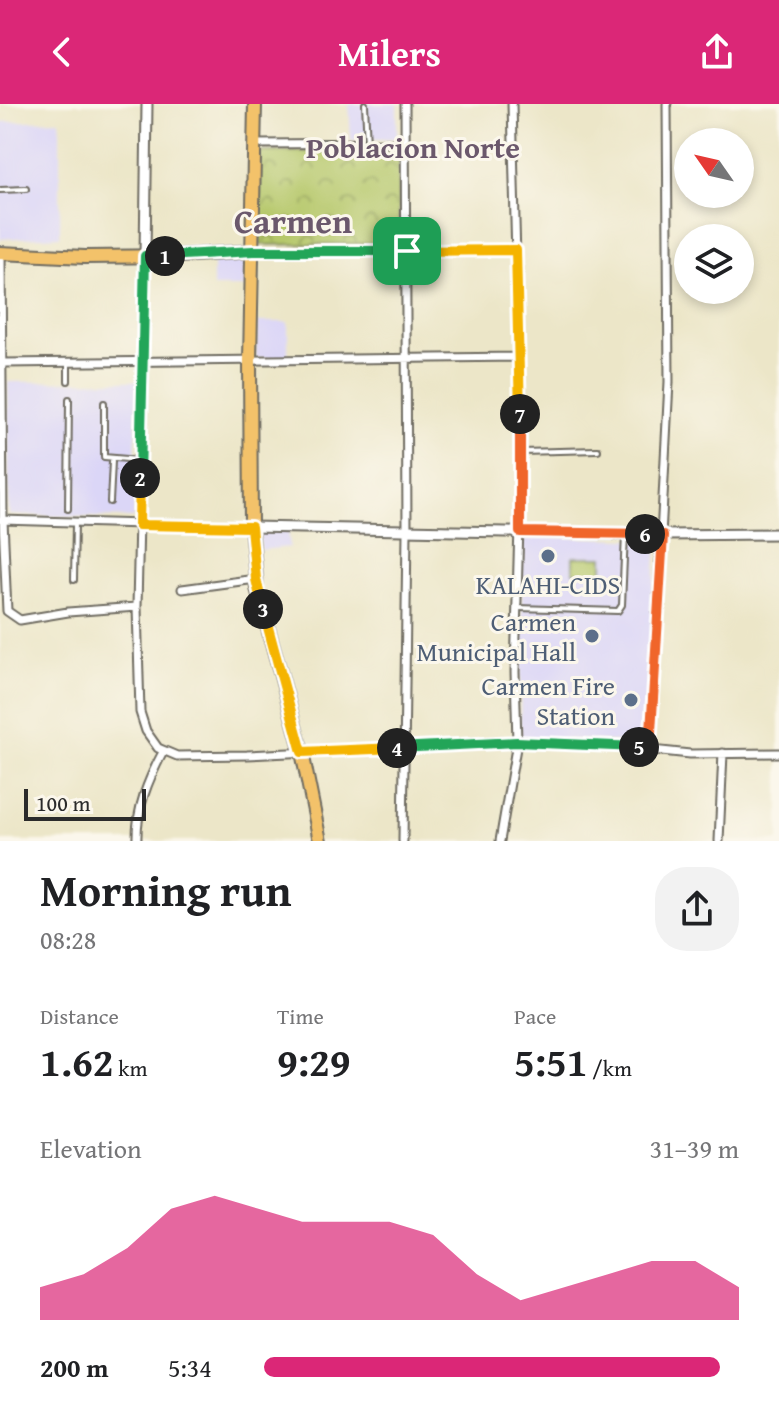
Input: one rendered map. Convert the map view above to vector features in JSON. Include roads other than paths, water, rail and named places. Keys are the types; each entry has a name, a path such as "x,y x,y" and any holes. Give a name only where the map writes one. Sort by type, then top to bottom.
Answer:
{"main road":[{"path":"254,104 251,527 256,579 302,752 320,841"},
{"path":"1,253 85,257 253,251"}],"street":[{"path":"147,104 137,607 140,712 146,731 163,752 177,756 517,742 650,748 690,754 779,753"},
{"path":"403,841 407,531 405,104"},
{"path":"500,841 517,742 515,672 521,452 512,104"},
{"path":"650,748 670,347 667,104"},
{"path":"255,144 405,143"},
{"path":"253,251 516,250"},
{"path":"1,253 4,363 2,520 7,611 20,620 68,612 137,607"},
{"path":"4,363 519,357"},
{"path":"2,520 407,531 779,534"},
{"path":"182,589 256,579"},
{"path":"137,841 141,804 151,772 163,752"},
{"path":"719,841 723,753"}],"lane":[{"path":"365,104 367,144"},
{"path":"0,190 26,189"},
{"path":"68,361 68,381"},
{"path":"68,509 69,399"},
{"path":"104,403 104,457 140,460"},
{"path":"521,452 598,450"},
{"path":"110,502 112,460"},
{"path":"74,580 75,523"},
{"path":"518,608 618,611 622,605 625,534"}],"place":[{"name":"KALAHI-CIDS","path":"548,556"},
{"name":"Carmen Municipal Hall","path":"592,636"},
{"name":"Carmen Fire Station","path":"631,700"}],"district":[{"name":"Poblacion Norte","path":"413,147"},
{"name":"Carmen","path":"293,220"}]}
